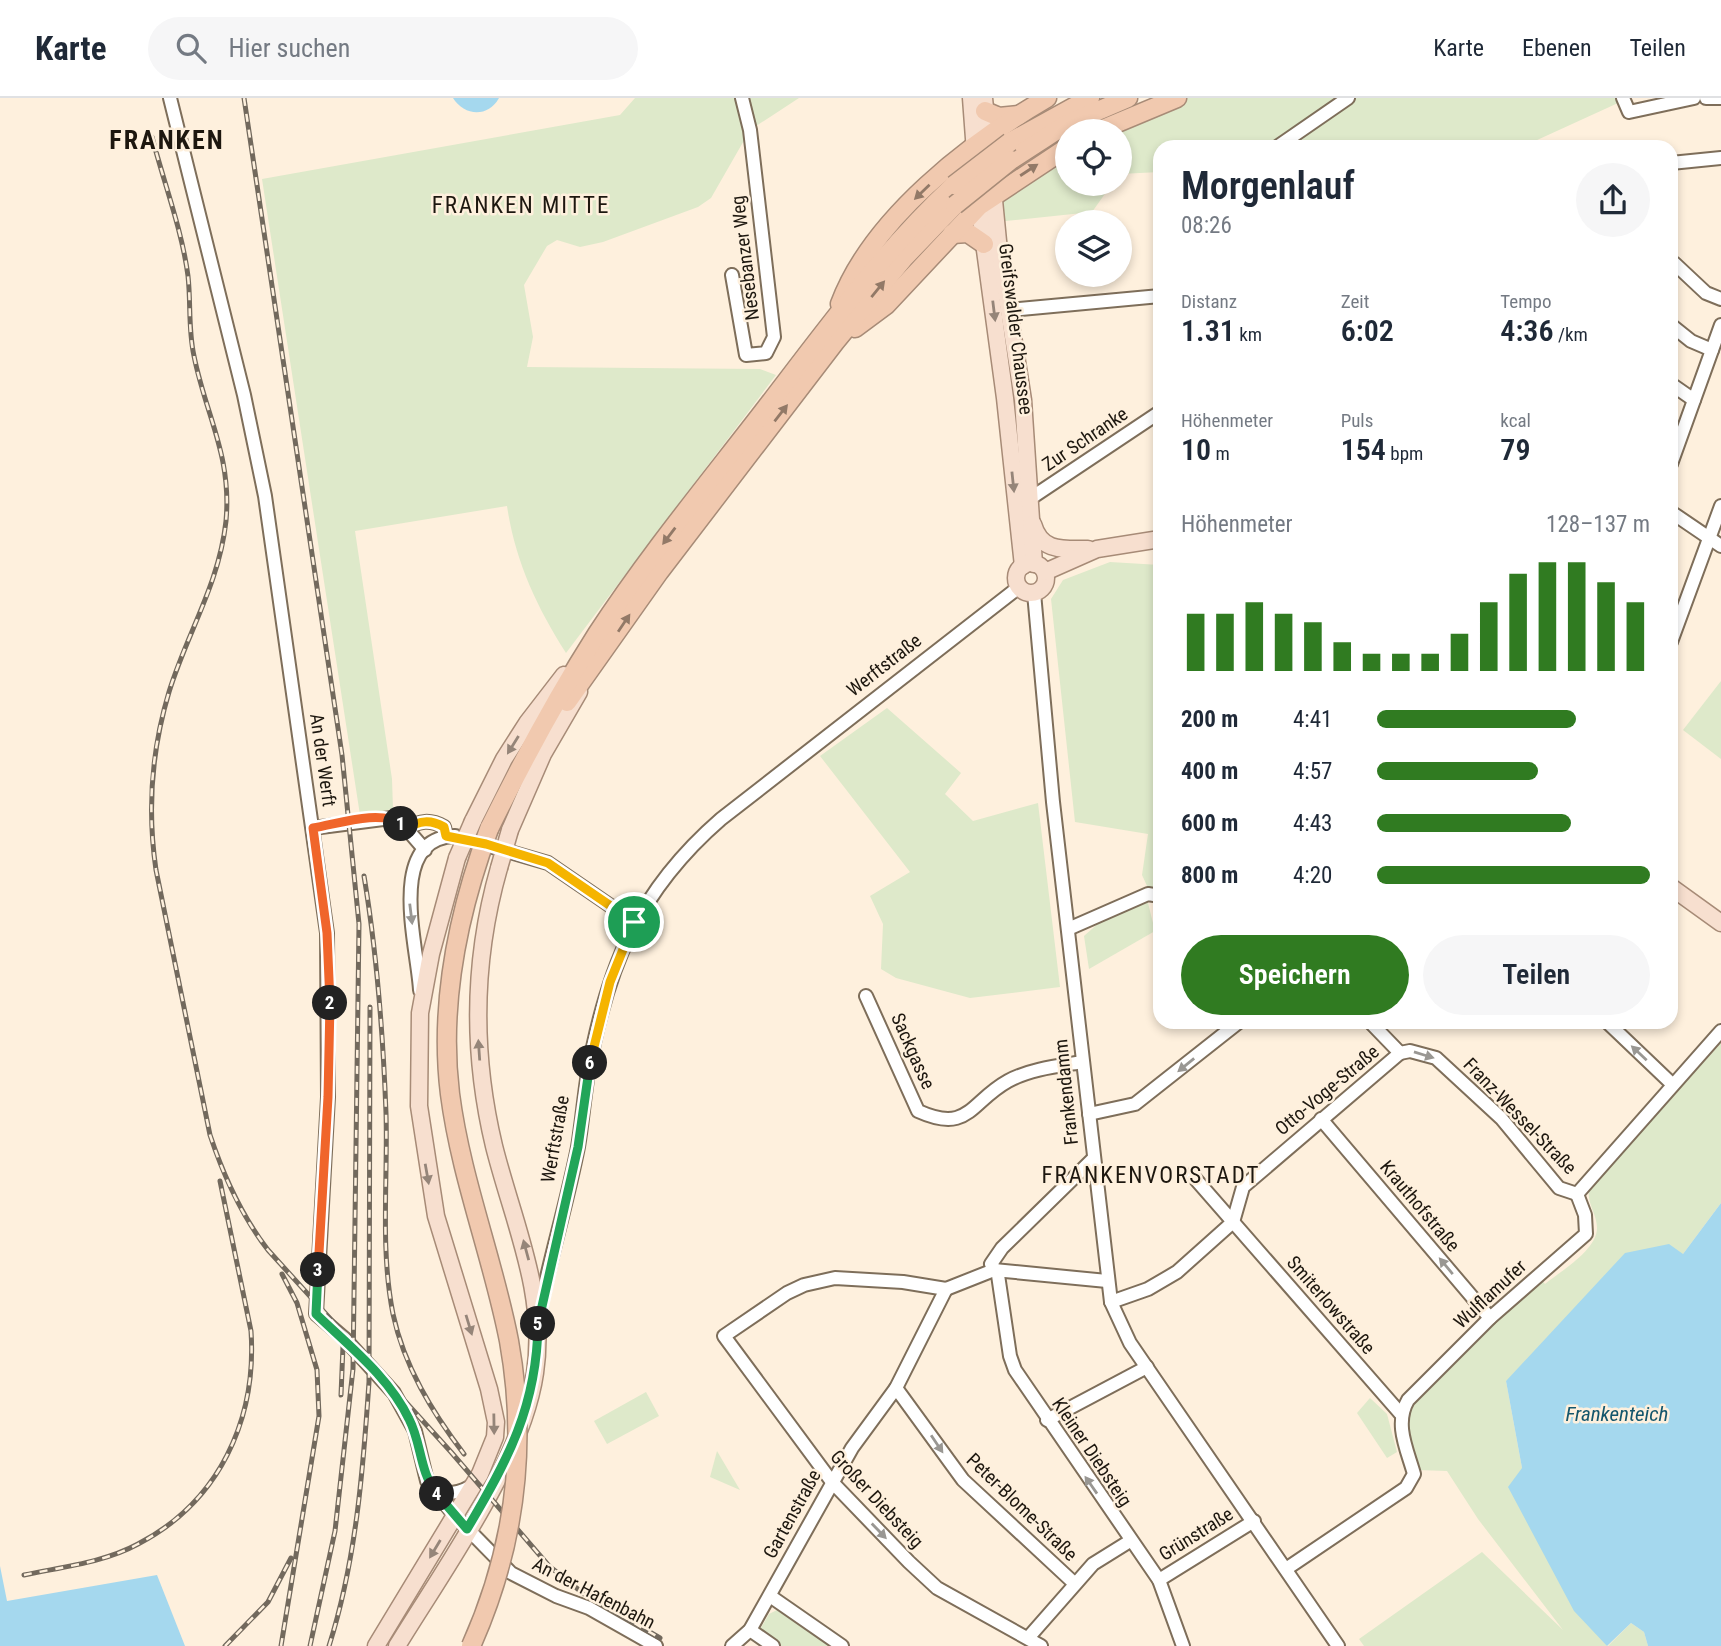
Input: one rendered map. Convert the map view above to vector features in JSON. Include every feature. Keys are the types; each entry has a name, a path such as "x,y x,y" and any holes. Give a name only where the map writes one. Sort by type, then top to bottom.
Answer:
{"highway":[{"path":"835,319 860,260 911,203 981,143 1047,98"},
{"path":"471,1646 502,1566 515,1506 519,1404 509,1339 456,1133 448,1053 457,940 467,895 489,829 545,718 598,633 835,319 905,234 954,185 1010,142 1090,98"},
{"path":"520,767 589,674 659,572 835,342 904,258 955,205 1011,160 1065,125 1128,98"},
{"path":"1127,119 1177,98"},
{"path":"985,104 999,117 1019,115"},
{"path":"835,342 886,305 986,201 1055,156"},
{"path":"952,234 968,233 984,244"}],"main road":[{"name":"Greifswalder Chaussee","path":"971,98 981,143 986,201 1009,310 1023,400 1034,567"},
{"name":"Greifswalder Chaussee","path":"981,143 985,104"},
{"name":"Greifswalder Chaussee","path":"986,201 984,244 1005,398 1034,567"},
{"path":"1032,523 1036,536 1048,547 1097,550"},
{"path":"1034,567 1044,585 1026,590 1017,575 1034,567 1097,550 1153,540"},
{"path":"376,1646 474,1484 491,1452 496,1422 489,1389 447,1253 429,1182 419,1106 421,1013 430,954 457,858 472,821 527,723 598,633"},
{"path":"538,1317 525,1245 494,1145 479,1057 480,963 499,868 510,830 543,754 589,674"},
{"path":"1678,892 1721,923"},
{"name":"Werftstraße","path":"397,1646 507,1461 524,1418 535,1375 538,1317"}],"street":[{"name":"An der Werft","path":"170,98 244,395 265,496 327,933 330,986 328,1097 316,1314 344,1338 401,1404 415,1431 427,1481 455,1516"},
{"name":"Nesebanzer Weg","path":"732,275 746,355 766,353 774,337 750,130 743,98"},
{"path":"1287,140 1348,98"},
{"path":"1623,98 1629,112 1694,98"},
{"path":"1706,98 1721,98"},
{"path":"1678,162 1721,158"},
{"path":"1678,266 1706,293 1721,299"},
{"path":"1009,310 1153,297"},
{"path":"1678,331 1691,341 1712,351"},
{"path":"1678,435 1720,332"},
{"path":"1678,389 1694,400"},
{"name":"Zur Schranke","path":"1031,498 1153,417"},
{"path":"1678,626 1716,542 1721,506"},
{"path":"1678,517 1716,542"},
{"name":"Werftstraße","path":"538,1317 578,1147 592,1052 610,982 634,922 677,862 713,826 1026,590"},
{"name":"Frankendamm","path":"1026,590 1111,1302 1120,1325 1147,1367 1338,1646"},
{"path":"313,828 379,818 394,819 425,849"},
{"path":"406,828 419,821 435,822 444,827 446,836"},
{"path":"421,1013 410,896 413,869 425,849 439,838 446,836 486,844 548,863 634,922"},
{"path":"1068,929 1148,894 1153,895"},
{"name":"Sackgasse","path":"866,996 918,1111 940,1121 964,1116 994,1091 1026,1073 1083,1062"},
{"path":"1089,1114 1135,1104 1230,1029"},
{"path":"1377,1029 1400,1053"},
{"path":"1614,1029 1672,1084"},
{"path":"1577,1194 1721,1031"},
{"name":"Franz-Wessel-Straße","path":"1400,1053 1410,1051 1436,1058 1501,1118 1559,1188 1577,1194"},
{"name":"Otto-Voge-Straße","path":"1233,1222 1243,1187 1400,1053"},
{"name":"Krauthofstraße","path":"1321,1119 1490,1318"},
{"path":"994,1270 991,1265 1002,1248 1093,1159"},
{"path":"1111,1302 1147,1289 1177,1272 1233,1222 1192,1175"},
{"name":"Wulflamufer","path":"1400,1413 1408,1400 1490,1318 1586,1234 1585,1214 1577,1194"},
{"name":"Smiterlowstraße","path":"1233,1222 1400,1413"},
{"path":"946,1289 994,1270 1107,1281"},
{"name":"Kleiner Diebsteig","path":"994,1270 998,1275 1014,1370 1159,1580 1183,1646"},
{"name":"Großer Diebsteig","path":"946,1289 857,1278 825,1280 787,1293 724,1336 832,1482 937,1588 1041,1646"},
{"name":"Gartenstraße","path":"732,1646 750,1630 832,1482 866,1427 897,1388 946,1289"},
{"path":"1047,1420 1147,1367"},
{"name":"Peter-Blome-Straße","path":"897,1388 963,1480 1074,1583"},
{"path":"1286,1569 1406,1488 1414,1474 1404,1444 1400,1413"},
{"path":"427,1481 444,1493 461,1491 474,1484"},
{"name":"An der Hafenbahn","path":"455,1516 511,1573 556,1596 589,1608 656,1646"},
{"name":"Grünstraße","path":"1159,1580 1254,1521"},
{"path":"1028,1638 1093,1564 1130,1541"},
{"path":"770,1596 842,1646"},
{"path":"750,1630 773,1646"}],"green space":[{"path":"635,98 799,98 750,130 711,198 698,207 603,242 580,247 557,240 547,246 524,285 533,337 527,367 760,369 776,375 566,653 528,582 515,545 507,506 355,531 392,779 393,809 360,815 262,179 620,115"},
{"path":"1177,98 1629,98 1537,140 1153,140 1153,172 1132,173 1132,124"},
{"path":"1055,155 1055,196 1103,196 1093,210 1055,210 1055,216 996,222 1001,189"},
{"path":"1110,562 1153,565 1153,889 1148,888 1142,875 1148,834 1075,822 1051,599 1063,580"},
{"path":"1721,681 1721,759 1683,730"},
{"path":"887,708 961,773 945,794 973,821 1038,803 1060,987 970,998 896,978 881,969 883,924 870,896 910,872 820,756"},
{"path":"1147,899 1153,932 1089,969 1084,936 1110,913"},
{"path":"1721,1043 1721,1203 1683,1254 1506,1381 1522,1468 1607,1646 1364,1646 1359,1639 1482,1552 1563,1630 1478,1519 1447,1471 1417,1470 1404,1419 1411,1400 1540,1278 1545,1284 1585,1252 1597,1228 1589,1190"},
{"path":"646,1392 659,1416 607,1444 594,1421"},
{"path":"1370,1398 1387,1414 1397,1452 1387,1458 1357,1413"},
{"path":"717,1451 740,1490 710,1477"},
{"path":"777,1610 830,1646 776,1646 759,1631 769,1614"},
{"path":"1631,1623 1644,1632 1648,1646 1608,1646"}],"water":[{"path":"453,98 499,98 489,109 476,112 463,108"},
{"name":"Frankenteich","path":"1721,1203 1721,1646 1648,1646 1644,1632 1631,1623 1607,1646 1574,1611 1508,1487 1522,1468 1506,1381 1625,1253 1669,1244 1683,1254"},
{"path":"0,1566 7,1601 157,1575 185,1646 0,1646"}],"railway":[{"path":"244,98 342,755 359,924 353,1369 335,1531 310,1646"},
{"path":"152,137 185,259 192,346 222,456 227,498 226,521 217,566 176,670 163,714 151,803 156,870 210,1135 234,1195 268,1250 451,1452 549,1566 584,1594 660,1638"},
{"path":"364,876 376,964 383,1053 386,1239 393,1314 404,1352 421,1388 464,1454"},
{"path":"329,1646 352,1549 361,1482 369,1382 370,1007"},
{"path":"24,1575 96,1560 138,1544 191,1506 211,1482 227,1455 247,1396 251,1331 220,1181"},
{"path":"281,1646 319,1416 317,1370 297,1303 282,1274"},
{"path":"341,1395 343,1346"},
{"path":"225,1646 268,1602 291,1558"}],"district":[{"name":"FRANKEN","path":"167,140"},
{"name":"FRANKEN MITTE","path":"521,205"},
{"name":"FRANKENVORSTADT","path":"1151,1175"}],"route":[{"path":"379,818 394,819 406,828 419,821 435,822 444,827 446,836 532,856 548,863 567,873 634,922 617,960 592,1052 578,1147 538,1317 535,1375 524,1418 507,1461 467,1529 427,1481 415,1431 394,1393 344,1338 316,1314 328,1097 330,986 327,933 313,828 379,818"}]}
